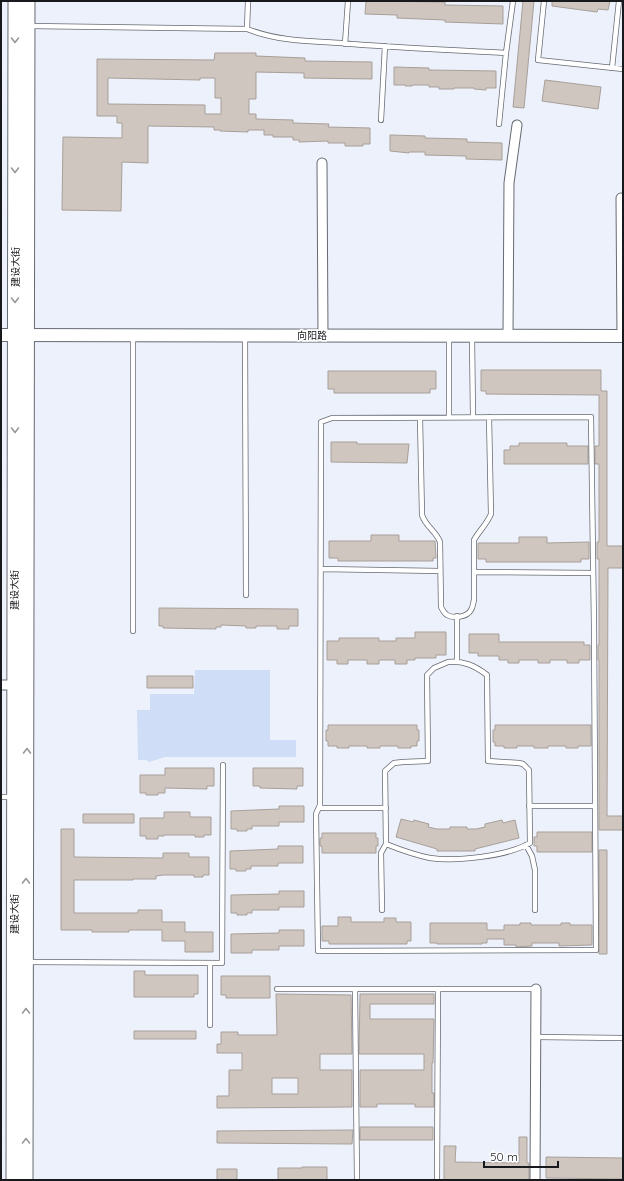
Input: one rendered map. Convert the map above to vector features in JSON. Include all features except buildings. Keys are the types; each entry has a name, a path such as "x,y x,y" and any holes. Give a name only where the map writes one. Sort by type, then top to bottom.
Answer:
{"main road":[{"name":"建设大街","path":"15,1 21,335"},
{"name":"建设大街","path":"13,1180 8,797 14,685 28,1"},
{"name":"建设大街","path":"14,685 26,962 26,1180"}],"street":[{"path":"508,336 509,183 517,125"},
{"path":"322,163 323,335"},
{"path":"621,198 622,336"},
{"name":"向阳路","path":"1,335 622,336"},
{"path":"535,1180 536,989"}],"lane":[{"path":"247,29 248,1"},
{"path":"345,44 348,1"},
{"path":"499,124 513,1"},
{"path":"544,1 538,60 623,70"},
{"path":"612,68 619,1"},
{"path":"28,26 247,29 279,38 345,44 506,53"},
{"path":"381,120 386,46"},
{"path":"134,335 134,631"},
{"path":"245,335 246,595"},
{"path":"449,336 449,418"},
{"path":"472,336 473,417"},
{"path":"473,417 591,417 596,950 318,951 316,814 320,805 321,422 332,418 473,417"},
{"path":"420,418 422,515 424,522 438,536 440,542 441,607 448,615 457,616 467,614 471,609 474,600 474,540 487,522 490,514 489,417"},
{"path":"321,570 440,571"},
{"path":"474,572 593,573"},
{"path":"457,616 457,662"},
{"path":"382,910 381,853 386,844 386,771 394,763 428,762 427,675 434,668 442,664 461,662 475,667 487,675 488,761 519,763 523,764 529,770 530,843 521,848 480,857 432,858 409,853 386,844"},
{"path":"26,962 222,963 224,765"},
{"path":"529,806 595,806"},
{"path":"319,808 386,808"},
{"path":"526,845 532,856 535,870 535,910"},
{"path":"210,963 210,1025"},
{"path":"277,989 536,989"},
{"path":"355,989 357,1180"},
{"path":"437,1180 438,989"},
{"path":"536,1037 623,1038"}],"shaded area":[{"path":"195,670 270,670 270,740 296,740 296,757 165,757 149,762 146,760 138,760 137,710 150,710 150,694 194,694"}]}
